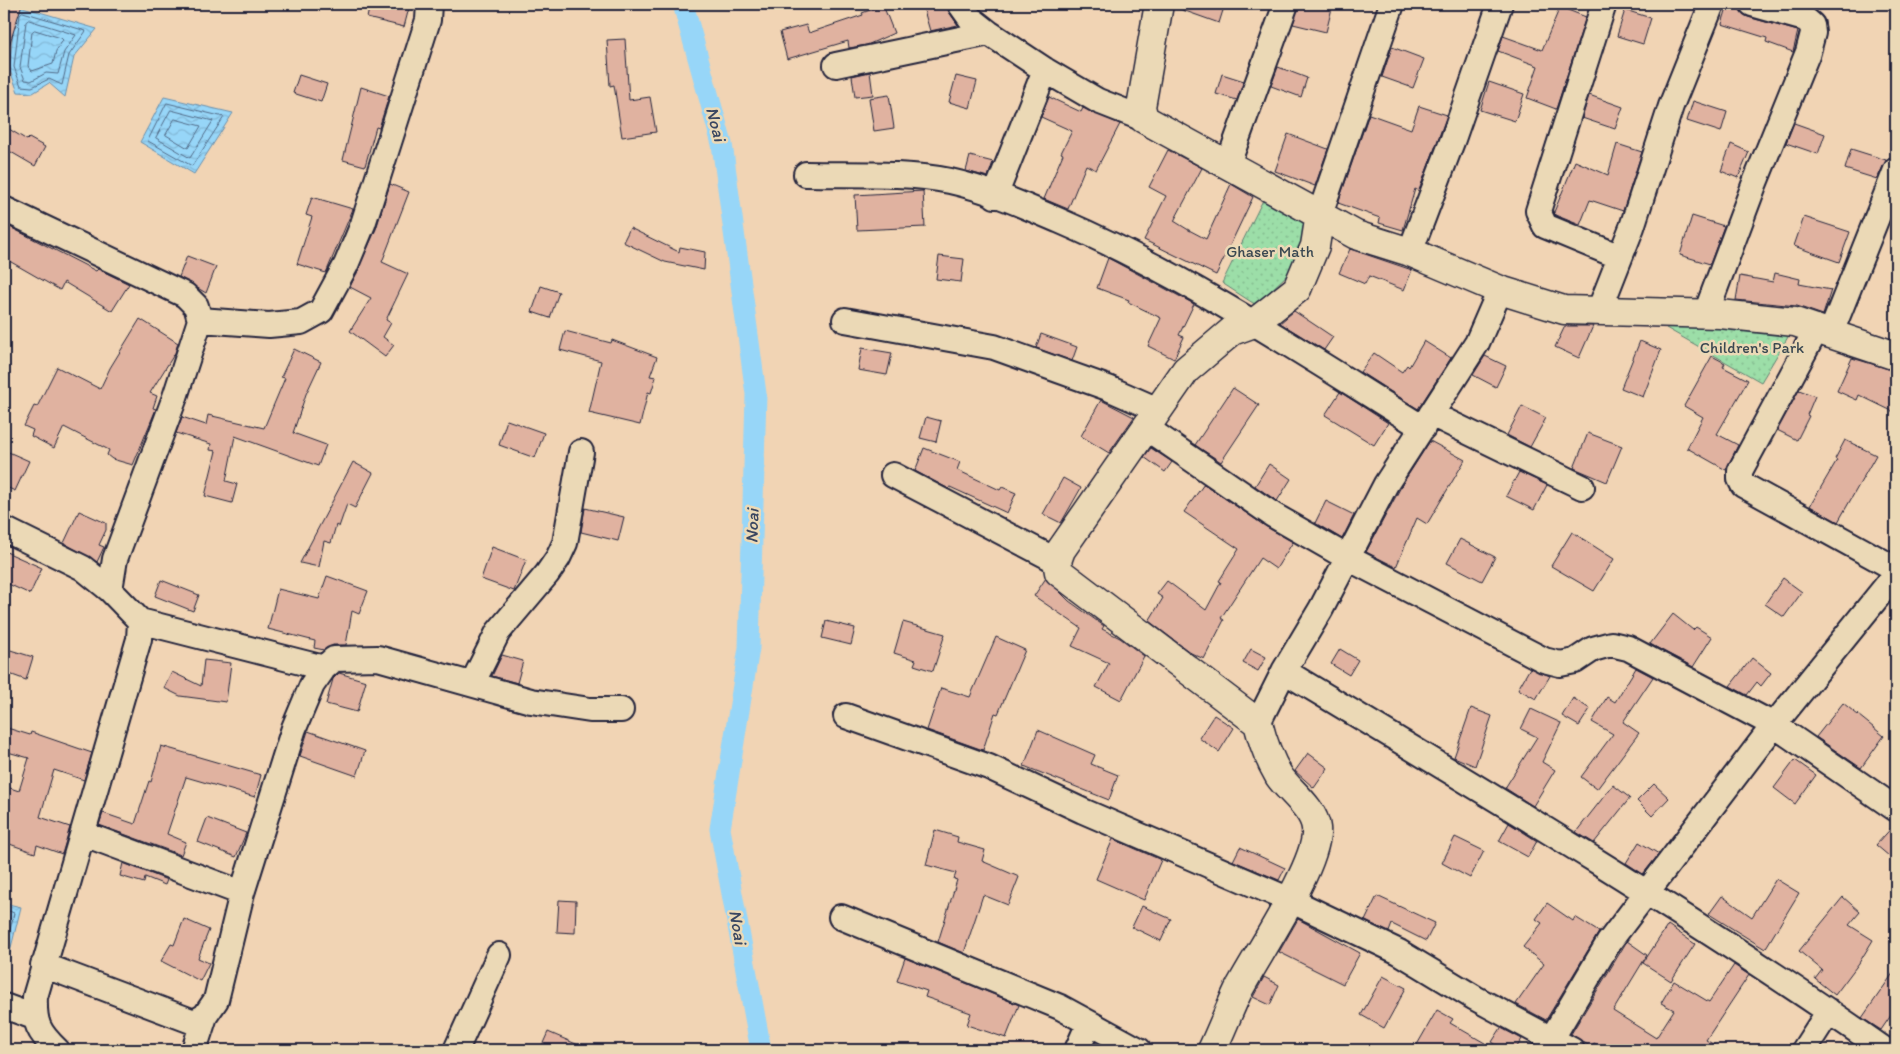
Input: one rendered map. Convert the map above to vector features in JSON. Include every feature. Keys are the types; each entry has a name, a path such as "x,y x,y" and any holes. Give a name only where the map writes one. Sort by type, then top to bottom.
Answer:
{"street":[{"path":"200,320 269,324 301,322 321,311 346,265 362,224 428,20 429,4"},
{"path":"960,4 970,18 989,33 1045,70 1098,101 1144,119 1356,235 1410,252 1500,290 1564,310 1706,314 1795,322 1896,356"},
{"path":"1144,119 1140,107 1159,4"},
{"path":"1228,164 1286,4"},
{"path":"1212,1050 1238,992 1290,900 1313,852 1316,827 1302,802 1280,778 1265,751 1258,723 1059,572 1056,561 1060,550 1186,370 1232,331 1254,322 1297,289 1315,246 1320,214 1392,4"},
{"path":"1410,252 1453,139 1500,4"},
{"path":"1604,4 1538,211 1545,226 1620,257"},
{"path":"1599,311 1647,184 1671,106 1712,4"},
{"path":"1706,314 1754,185 1808,52 1812,33 1812,25 1805,19 1752,4"},
{"path":"836,66 989,33"},
{"path":"995,196 1045,70"},
{"path":"1896,170 1823,332 1740,471 1740,479 1743,485 1896,569"},
{"path":"806,174 950,181 995,196 1089,234 1158,268 1427,421 1582,487"},
{"path":"4,209 185,295 196,306 200,320 176,398 115,559 110,590"},
{"path":"1258,723 1284,671 1321,609 1386,484 1477,343 1500,290"},
{"path":"845,320 994,347 1108,388 1152,419 1273,515 1348,558 1544,660 1560,664 1575,660 1593,649 1611,644 1628,648 1774,725 1896,809"},
{"path":"472,684 498,632 547,574 558,558 565,543 581,452"},
{"path":"894,475 1056,561"},
{"path":"4,529 83,568 110,590 140,622 324,668"},
{"path":"1552,1038 1609,942 1774,725 1896,574"},
{"path":"56,1050 43,1037 34,1017 35,997 84,834 122,691 139,639 140,622"},
{"path":"194,1050 205,1016 216,1000 242,893 294,728 312,685 324,668 334,659 378,658 532,701 590,710 621,710"},
{"path":"1284,671 1647,891 1885,1050"},
{"path":"846,716 989,766 1083,810 1290,900 1399,952 1475,998 1572,1050"},
{"path":"84,834 242,893"},
{"path":"841,917 1060,1007 1139,1050"},
{"path":"456,1050 499,955"},
{"path":"44,965 194,1022 205,1016"},
{"path":"4,1006 34,1017"},
{"path":"1804,1050 1829,1011"},
{"path":"1077,1050 1089,1023"}],"green space":[{"name":"Ghaser Math","path":"1263,200 1308,225 1295,267 1256,305 1222,283"},
{"name":"Children's Park","path":"1672,318 1794,327 1761,382 1666,328"}],"water":[{"path":"16,5 97,29 74,57 65,97 49,83 33,93 18,92 9,68"},
{"path":"164,97 233,113 194,174 140,142"},
{"path":"4,903 21,907 4,976"}],"building":[{"path":"4,4 22,4 8,49 4,49"},
{"path":"370,4 410,4 404,27 367,18"},
{"path":"934,4 947,4 949,12 958,25 930,31 923,7"},
{"path":"1174,4 1225,4 1219,23 1174,7"},
{"path":"1299,4 1333,4 1326,32 1293,24"},
{"path":"1728,4 1739,4 1742,13 1748,17 1798,31 1793,52 1766,42 1767,38 1722,24"},
{"path":"883,5 894,33 867,45 849,48 848,41 787,59 780,32 806,25 809,33 863,15 862,13"},
{"path":"1560,7 1586,17 1556,109 1527,98 1538,66 1498,51 1503,36 1542,50"},
{"path":"1625,10 1651,18 1643,44 1617,36"},
{"path":"625,39 629,100 650,97 656,132 622,137 614,85 610,86 607,40"},
{"path":"1392,47 1424,59 1413,88 1382,77"},
{"path":"1278,67 1307,78 1301,97 1271,86"},
{"path":"870,72 873,95 855,97 852,76"},
{"path":"1222,74 1244,81 1237,100 1216,94"},
{"path":"299,75 327,84 321,102 293,93"},
{"path":"956,76 977,81 970,108 949,102"},
{"path":"1489,82 1524,94 1515,121 1480,110"},
{"path":"361,87 389,96 379,128 376,127 365,166 343,160"},
{"path":"889,95 894,128 874,131 869,98"},
{"path":"1589,95 1623,107 1615,129 1582,118"},
{"path":"1049,97 1081,112 1083,108 1120,124 1096,170 1086,165 1068,209 1044,199 1063,154 1061,153 1072,131 1041,117"},
{"path":"1693,101 1727,112 1721,132 1687,121"},
{"path":"1419,106 1447,115 1419,191 1415,189 1403,230 1379,223 1380,218 1338,203 1369,114 1411,129"},
{"path":"1794,123 1825,134 1818,154 1786,143"},
{"path":"4,126 27,140 29,138 45,147 35,166 4,148"},
{"path":"1288,134 1328,149 1315,186 1275,171"},
{"path":"1617,144 1642,152 1623,211 1590,200 1580,225 1555,215 1554,212 1575,161 1608,175"},
{"path":"1731,144 1749,152 1738,178 1721,171"},
{"path":"1851,149 1886,160 1877,179 1845,169"},
{"path":"1168,150 1202,168 1174,221 1187,229 1206,239 1231,184 1253,197 1216,275 1144,240 1166,196 1149,187"},
{"path":"970,156 993,162 988,177 966,171"},
{"path":"390,184 409,192 382,262 408,274 386,320 391,323 383,337 394,345 385,357 350,331 371,298 350,287 376,229"},
{"path":"923,191 925,227 857,230 855,195"},
{"path":"312,197 353,209 326,273 297,264 312,217 306,215"},
{"path":"1692,216 1724,226 1710,264 1680,255"},
{"path":"1804,217 1850,232 1839,262 1794,246"},
{"path":"4,224 96,271 98,269 129,284 112,311 64,282 60,290 4,258"},
{"path":"630,228 679,252 680,247 705,252 704,270 665,262 623,242"},
{"path":"1350,249 1412,270 1404,290 1369,276 1365,284 1339,273"},
{"path":"187,256 216,267 206,293 179,277"},
{"path":"939,256 964,259 961,282 936,279"},
{"path":"1108,258 1194,304 1179,335 1184,337 1174,359 1148,346 1161,318 1128,302 1129,300 1097,288"},
{"path":"1775,273 1800,279 1799,284 1831,290 1823,315 1797,306 1736,300 1740,276 1773,282"},
{"path":"541,286 559,292 550,318 532,312"},
{"path":"1294,311 1333,337 1324,350 1280,323"},
{"path":"140,319 178,343 175,353 150,393 157,396 153,408 156,409 133,465 112,459 107,455 109,450 64,427 54,448 31,436 33,430 24,426 34,406 37,407 57,367 100,389 110,368"},
{"path":"1565,326 1593,326 1579,358 1555,347"},
{"path":"565,331 611,343 612,340 657,357 650,376 656,377 651,393 648,392 640,425 589,413 601,361 560,350"},
{"path":"1041,334 1077,347 1072,361 1036,348"},
{"path":"1424,341 1451,358 1418,409 1360,372 1374,353 1402,372 1407,365 1409,367"},
{"path":"1640,341 1661,350 1643,397 1621,388"},
{"path":"862,348 892,353 887,375 858,370"},
{"path":"294,349 321,362 306,394 293,433 326,445 318,466 235,436 226,481 237,484 232,503 205,496 216,451 210,450 211,444 176,433 182,417 206,425 208,415 264,428 285,378 281,377"},
{"path":"1485,356 1506,366 1496,387 1473,375"},
{"path":"1712,356 1725,363 1723,367 1748,380 1717,434 1738,445 1726,470 1687,448 1703,417 1684,406"},
{"path":"1852,358 1896,371 1896,413 1859,395 1857,400 1837,391"},
{"path":"1233,388 1259,405 1221,462 1195,445"},
{"path":"1799,390 1815,396 1807,415 1809,416 1797,440 1777,430"},
{"path":"1340,392 1388,423 1374,445 1325,415"},
{"path":"1101,400 1134,417 1109,453 1081,436"},
{"path":"1522,406 1546,418 1530,447 1507,435"},
{"path":"926,417 941,421 936,442 920,438"},
{"path":"507,420 544,433 535,458 499,445"},
{"path":"1588,433 1622,446 1607,482 1574,468"},
{"path":"1845,440 1876,455 1838,522 1810,506 1837,460 1835,459"},
{"path":"1430,441 1465,460 1427,524 1417,518 1396,567 1366,552 1403,483"},
{"path":"924,448 960,462 957,470 1000,490 1002,487 1016,493 1007,513 950,487 949,489 915,471"},
{"path":"1151,448 1172,462 1165,472 1144,457"},
{"path":"4,450 29,461 15,491 4,486"},
{"path":"353,462 373,473 355,508 347,504 339,527 336,525 331,543 324,541 319,567 300,563"},
{"path":"1269,464 1291,479 1277,501 1255,486"},
{"path":"1519,472 1547,485 1534,510 1506,496"},
{"path":"1063,478 1081,488 1061,523 1043,514"},
{"path":"1204,484 1265,526 1293,542 1276,569 1260,558 1221,618 1224,620 1204,659 1191,653 1149,621 1163,598 1157,594 1167,581 1206,610 1221,582 1219,581 1239,549 1184,512"},
{"path":"1326,501 1354,515 1342,539 1315,523"},
{"path":"585,508 624,517 618,541 581,532"},
{"path":"79,511 106,523 106,530 99,545 104,547 97,562 64,543"},
{"path":"1572,532 1614,559 1594,591 1551,566"},
{"path":"1460,539 1495,557 1482,581 1447,563"},
{"path":"492,547 526,560 514,591 481,579"},
{"path":"4,551 42,568 30,594 4,582"},
{"path":"327,576 368,591 359,614 352,611 346,645 333,645 324,650 314,648 315,641 268,629 278,589 319,599"},
{"path":"1046,578 1069,601 1104,626 1102,629 1120,638 1144,656 1121,700 1096,687 1109,663 1072,646 1081,628 1034,596"},
{"path":"1783,578 1802,592 1784,617 1765,604"},
{"path":"161,580 199,595 193,611 155,596"},
{"path":"1673,614 1693,630 1696,627 1712,637 1693,667 1650,644"},
{"path":"826,621 855,628 851,645 822,638"},
{"path":"903,622 945,634 933,671 914,665 916,660 894,653"},
{"path":"996,637 1025,650 998,714 995,713 983,750 927,730 941,688 970,697"},
{"path":"4,648 33,657 26,680 4,672"},
{"path":"1251,649 1266,657 1258,671 1243,663"},
{"path":"1340,649 1358,660 1349,675 1331,664"},
{"path":"502,655 523,661 517,683 492,676"},
{"path":"1752,658 1771,673 1761,686 1757,682 1747,695 1730,686"},
{"path":"204,660 231,663 226,702 180,696 164,688 172,672 201,686"},
{"path":"1530,668 1550,676 1536,699 1518,689"},
{"path":"1636,668 1653,677 1623,722 1639,733 1597,789 1581,777 1613,734 1592,722 1607,697 1615,702"},
{"path":"339,673 366,681 357,712 326,704 333,679"},
{"path":"1573,698 1590,709 1579,726 1562,716"},
{"path":"1843,703 1884,736 1861,768 1816,737"},
{"path":"1471,708 1492,716 1475,766 1454,757"},
{"path":"1531,709 1561,723 1542,762 1555,770 1533,806 1505,788 1537,737 1521,729"},
{"path":"1214,715 1234,728 1219,752 1199,738"},
{"path":"4,727 30,735 31,732 92,753 84,780 54,770 40,817 70,827 62,854 37,845 35,853 4,842 4,786 19,791 29,758 4,751"},
{"path":"1038,730 1095,755 1091,764 1118,775 1109,800 1024,766"},
{"path":"308,731 365,751 357,776 300,756"},
{"path":"161,746 261,775 255,797 186,777 167,834 186,842 181,855 99,825 103,813 135,824 149,781 151,782"},
{"path":"1308,753 1328,768 1314,788 1295,771"},
{"path":"1795,760 1816,775 1795,804 1774,788"},
{"path":"1654,784 1669,798 1652,816 1637,801"},
{"path":"1613,785 1630,798 1594,843 1576,832"},
{"path":"207,818 246,833 236,857 198,842"},
{"path":"1509,823 1537,841 1528,857 1499,841"},
{"path":"1896,823 1896,862 1876,845"},
{"path":"935,830 958,837 957,842 985,850 982,861 1019,877 1008,905 983,895 964,953 938,942 957,880 954,879 956,873 926,865"},
{"path":"1455,837 1484,851 1470,878 1442,863"},
{"path":"1113,839 1161,860 1144,900 1096,879"},
{"path":"1639,842 1659,854 1643,874 1626,863"},
{"path":"1240,847 1285,868 1279,880 1233,861"},
{"path":"123,863 167,880 165,885 145,877 144,883 120,876"},
{"path":"1776,879 1799,893 1765,949 1709,914 1722,896 1752,917"},
{"path":"1377,896 1435,923 1426,941 1392,924 1389,932 1365,921"},
{"path":"1843,897 1860,912 1849,925 1873,940 1859,963 1835,995 1815,979 1822,970 1799,951"},
{"path":"559,900 576,901 575,933 557,932"},
{"path":"1547,903 1573,921 1575,917 1599,932 1546,1020 1516,1004 1544,964 1523,947 1542,923 1536,919"},
{"path":"1142,906 1171,919 1161,941 1132,927"},
{"path":"184,919 209,930 198,958 209,963 200,981 161,961 171,944 174,945"},
{"path":"1298,919 1360,953 1343,984 1279,952"},
{"path":"1668,925 1695,944 1671,981 1643,963"},
{"path":"1627,941 1647,955 1613,1011 1656,1038 1674,1010 1661,1003 1674,981 1709,1002 1734,965 1749,975 1706,1040 1723,1050 1606,1050 1594,1043 1591,1047 1571,1034"},
{"path":"905,958 1019,1005 1006,1038 967,1025 971,1013 925,997 927,991 897,981"},
{"path":"1896,969 1896,1008 1881,1030 1862,1018"},
{"path":"1383,976 1406,988 1384,1028 1361,1015"},
{"path":"1264,977 1279,985 1270,1005 1253,997"},
{"path":"1437,1010 1453,1019 1450,1023 1497,1050 1414,1050"},
{"path":"1501,1028 1522,1039 1515,1050 1505,1050 1492,1042"},
{"path":"548,1032 590,1050 540,1050"}],"waterway":[{"name":"Noai","path":"683,4 722,144 756,394 749,648 720,829 761,1050"}]}
